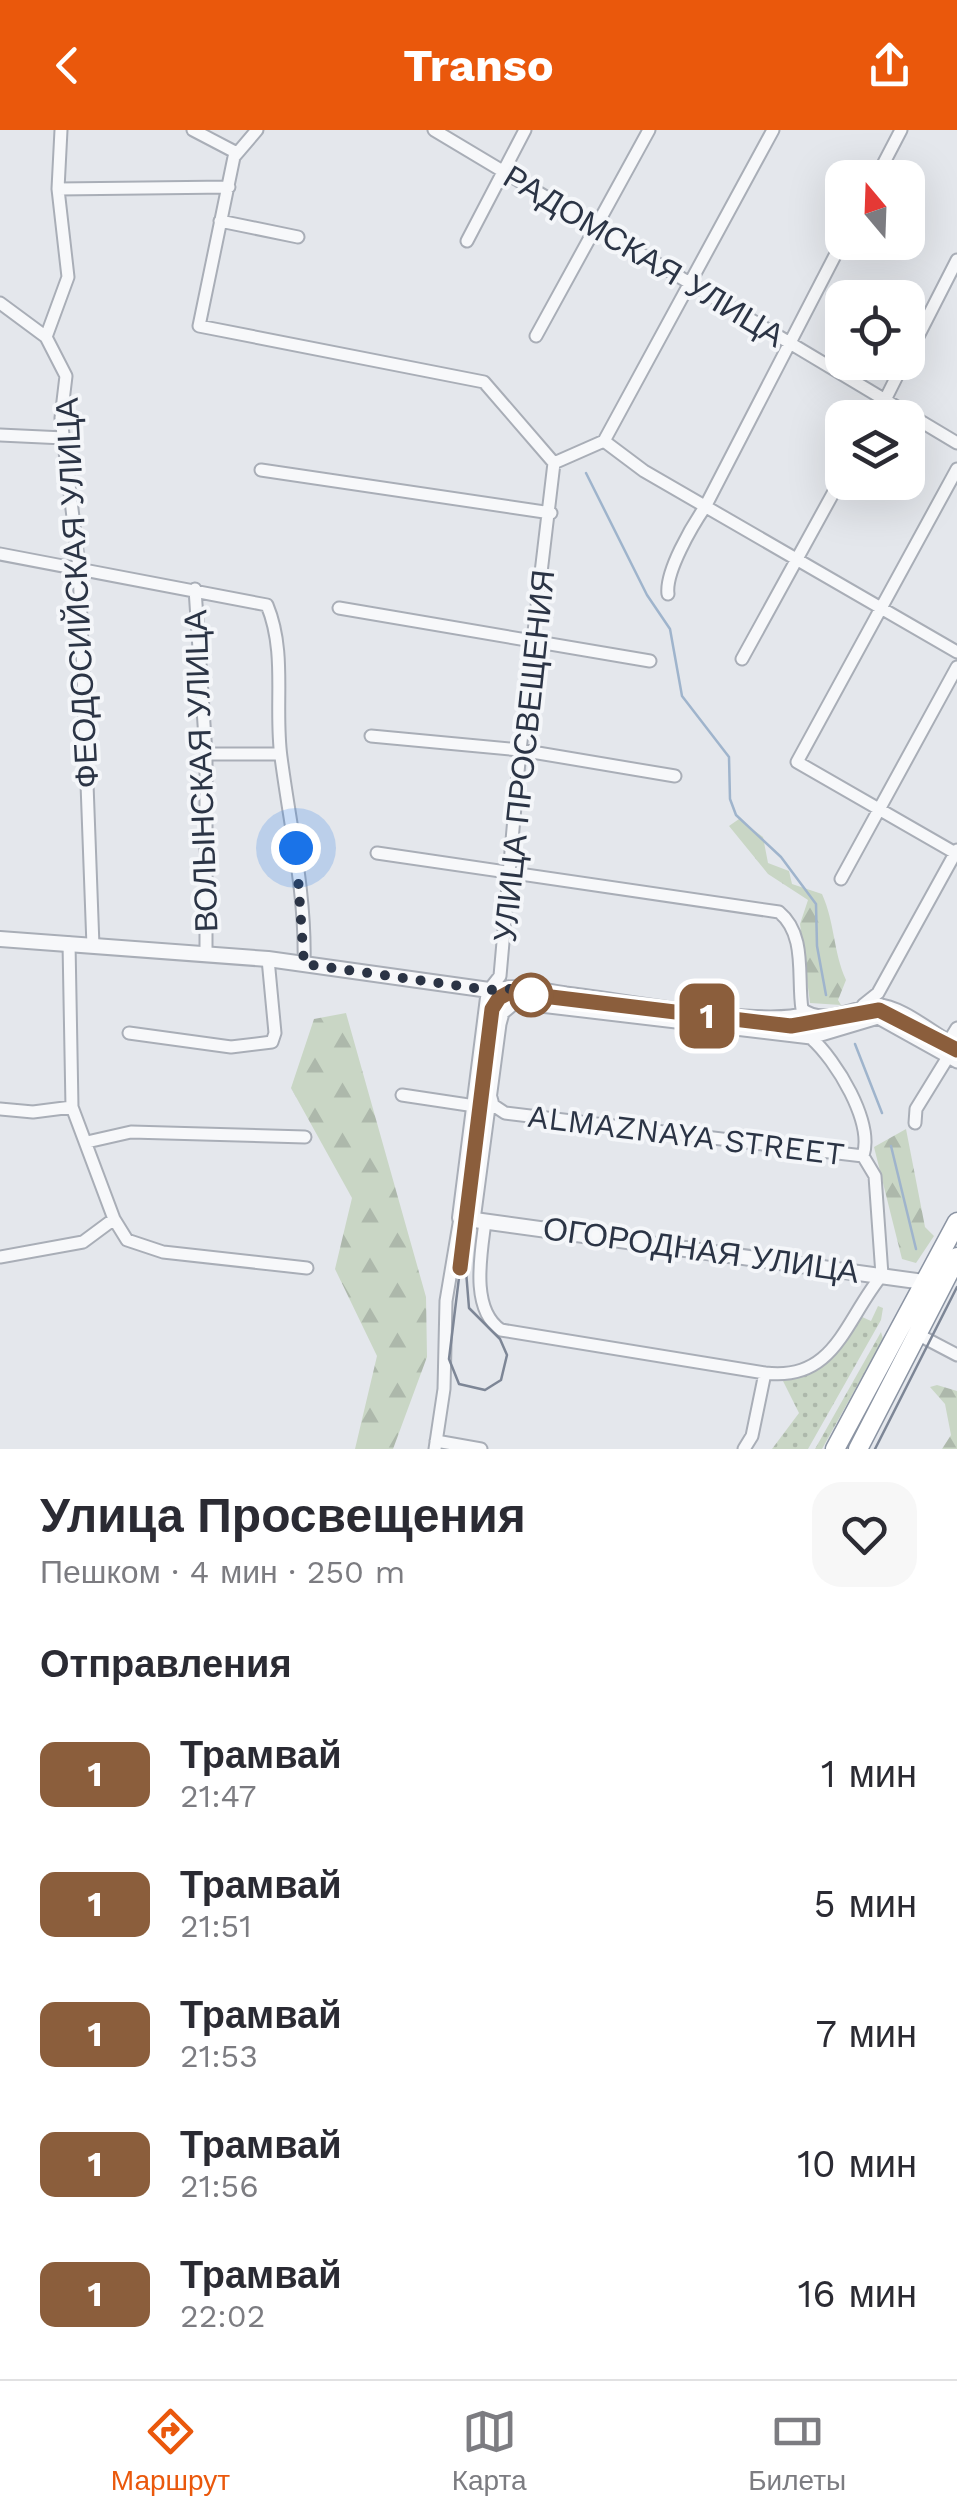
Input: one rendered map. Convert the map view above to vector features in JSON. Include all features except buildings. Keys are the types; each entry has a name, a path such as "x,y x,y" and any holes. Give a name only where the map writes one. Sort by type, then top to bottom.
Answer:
{"highway":[{"path":"858,1449 917,1334 957,1222"},
{"path":"835,1449 932,1284 957,1257"}],"street":[{"path":"0,303 46,337 68,277 58,190 60,130"},
{"path":"193,130 237,153"},
{"path":"257,130 237,153 200,326 484,382 554,463 604,441 773,130"},
{"name":"РАДОМСКАЯ УЛИЦА","path":"434,130 883,400"},
{"path":"467,241 525,130"},
{"path":"536,336 649,130"},
{"path":"885,160 901,130"},
{"path":"58,190 229,187"},
{"path":"220,221 298,237"},
{"path":"668,594 670,571 688,532 706,507 833,260"},
{"path":"925,322 957,260"},
{"name":"ФЕОДОСИЙСКАЯ УЛИЦА","path":"46,337 66,376 61,418 79,568 93,946"},
{"name":"РАДОМСКАЯ УЛИЦА","path":"925,424 957,443"},
{"path":"0,435 64,438"},
{"path":"604,441 795,561 957,652"},
{"name":"УЛИЦА ПРОСВЕЩЕНИЯ","path":"473,1220 475,1106 489,990 500,976 520,750 551,514 554,463"},
{"path":"860,1008 878,993 956,852 797,762 957,469"},
{"path":"261,470 551,514"},
{"path":"742,660 829,500"},
{"path":"0,554 268,605 277,640 280,754 296,848 304,964"},
{"name":"ВОЛЫНСКАЯ УЛИЦА","path":"195,589 206,754 206,953"},
{"path":"339,608 536,638 650,661"},
{"path":"841,879 957,667"},
{"path":"371,736 520,750 675,776"},
{"path":"206,754 280,754"},
{"path":"377,853 779,912 791,921 800,995 812,1015"},
{"path":"0,940 268,959 489,990 531,988 749,1016 792,1018 882,1004 954,1043 957,1028"},
{"path":"68,944 72,1108 114,1218 127,1240 163,1252 306,1268"},
{"path":"129,1033 231,1047 272,1042 276,1033 268,959"},
{"name":"УЛИЦА ПРОСВЕЩЕНИЯ","path":"436,1445 444,1389 446,1301 473,1220 503,1013 515,1002 523,1002 810,1038"},
{"path":"810,1038 878,1018 953,1060 916,1109 915,1123"},
{"path":"825,1050 829,1036 839,1028"},
{"path":"810,1038 825,1050 865,1133 863,1156"},
{"path":"486,1129 505,1113 493,1105 490,1094"},
{"path":"402,1095 475,1106"},
{"path":"0,1109 33,1112 72,1108"},
{"name":"ALMAZNAYA STREET","path":"505,1113 863,1156 875,1176 882,1275"},
{"path":"87,1142 131,1132 304,1136"},
{"path":"0,1257 84,1242 114,1218"},
{"path":"473,1220 484,1302 490,1322 501,1330 765,1373 802,1372 822,1360 882,1275"},
{"name":"ОГОРОДНАЯ УЛИЦА","path":"473,1220 932,1284"},
{"path":"917,1334 957,1355"},
{"path":"744,1449 752,1436 765,1373"},
{"path":"436,1445 480,1449"}],"green space":[{"path":"739,819 763,837 768,863 789,871 792,884 822,894 846,980 838,1000 841,1005 810,1003 800,924 808,900 768,874 729,826"},
{"path":"346,1013 426,1297 427,1357 393,1449 355,1449 377,1356 335,1269 352,1198 291,1088 314,1019"},
{"path":"906,1129 925,1227 934,1236 916,1263 902,1259 874,1147"},
{"path":"878,1306 883,1308 881,1320 808,1449 772,1449 799,1413 783,1381 807,1375 826,1362 860,1316 871,1321"},
{"path":"881,1332 883,1339 822,1449 815,1449"},
{"path":"937,1385 957,1391 957,1449 942,1449 951,1435 945,1404 930,1387"}],"waterway":[{"path":"586,473 647,595 670,629 682,696 729,757 730,799 736,815 781,857 816,904 817,946 826,995"},
{"path":"855,1044 882,1113"},
{"path":"891,1146 916,1249"}],"tram line":[{"path":"957,1050 879,1010 791,1026 510,992 499,997 492,1009 449,1359 459,1384 485,1390 501,1380 507,1355 500,1339 469,1308 466,1271 497,1013 507,1001 531,998 785,1032 874,1015 888,1017 957,1056"},
{"name":"1","path":"460,1268 492,1009 499,998 510,992 791,1026 879,1010 957,1050"},
{"path":"875,1449 957,1287"}],"route":[{"path":"296,848 304,964 489,990 502,986 531,988 531,995"}]}
